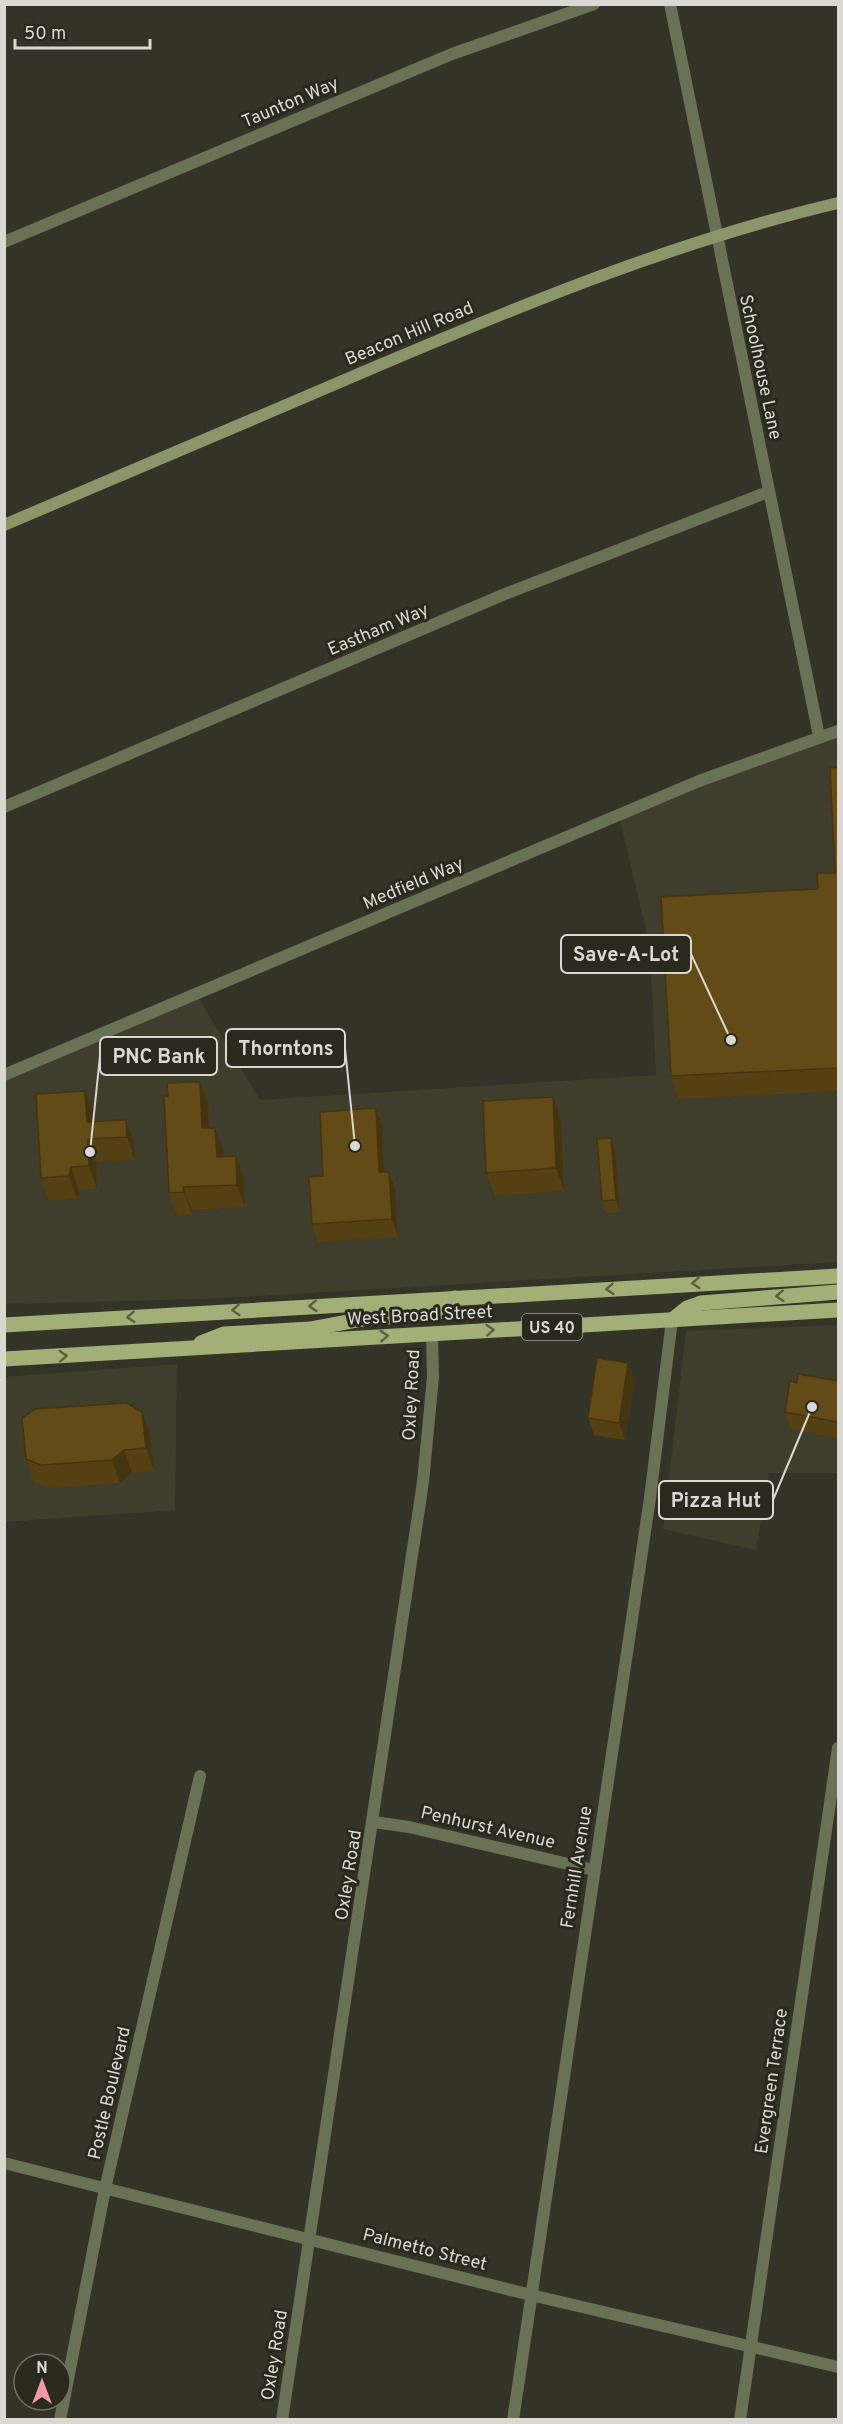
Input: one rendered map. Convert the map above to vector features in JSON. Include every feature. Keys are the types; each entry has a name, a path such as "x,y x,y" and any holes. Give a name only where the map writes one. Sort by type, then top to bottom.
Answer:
{"main road":[{"name":"West Broad Street","path":"4,1325 838,1276"},
{"path":"672,1320 687,1308 701,1303 838,1292"},
{"path":"183,1350 224,1335 310,1329 363,1319 436,1313 448,1308 455,1298"},
{"name":"West Broad Street","path":"4,1359 838,1310"}],"street":[{"name":"Taunton Way","path":"4,242 452,54 594,4"},
{"name":"Schoolhouse Lane","path":"670,4 819,736"},
{"name":"Beacon Hill Road","path":"4,525 503,313 637,262 716,236 838,203"},
{"name":"Eastham Way","path":"4,807 505,594 768,492"},
{"name":"Medfield Way","path":"4,1075 699,781 838,731"},
{"name":"Fernhill Avenue","path":"513,2420 650,1498 672,1320"},
{"name":"Oxley Road","path":"282,2420 374,1822 423,1482 433,1377 432,1334"},
{"name":"Evergreen Terrace","path":"740,2420 838,1748"},
{"name":"Postle Boulevard","path":"60,2420 105,2189 200,1776"},
{"name":"Penhurst Avenue","path":"374,1822 409,1827 594,1870"},
{"name":"Palmetto Street","path":"4,2163 531,2295 838,2367"}],"shaded area":[{"path":"838,731 838,1262 205,1299 5,1304 4,1075 196,994 260,1100 656,1075 650,948 619,815"},
{"path":"838,1325 838,1473 769,1473 756,1550 663,1529 686,1331"},
{"path":"177,1364 175,1510 5,1522 5,1377"}],"building":[{"path":"838,767 838,1068 671,1076 661,897 818,889 817,873 835,873 830,768"},
{"path":"200,1082 202,1128 215,1128 217,1157 236,1156 237,1185 183,1187 184,1192 169,1193 164,1096 168,1096 167,1083"},
{"path":"85,1091 87,1122 126,1120 127,1137 88,1139 89,1166 71,1167 69,1176 41,1178 36,1094"},
{"path":"553,1097 556,1168 486,1173 483,1101"},
{"path":"376,1108 379,1172 389,1172 392,1219 312,1224 309,1177 323,1176 320,1112"},
{"path":"611,1138 616,1200 602,1201 597,1139"},
{"path":"597,1358 628,1363 619,1423 588,1418"},
{"path":"798,1374 838,1381 838,1422 785,1412 790,1381 797,1383"},
{"path":"127,1403 142,1412 146,1448 124,1450 112,1460 41,1465 26,1459 22,1418 35,1409"}],"place":[{"name":"Save-A-Lot","path":"731,1040"},
{"name":"Thorntons","path":"355,1146"},
{"name":"PNC Bank","path":"90,1152"},
{"name":"Pizza Hut","path":"812,1407"}]}
